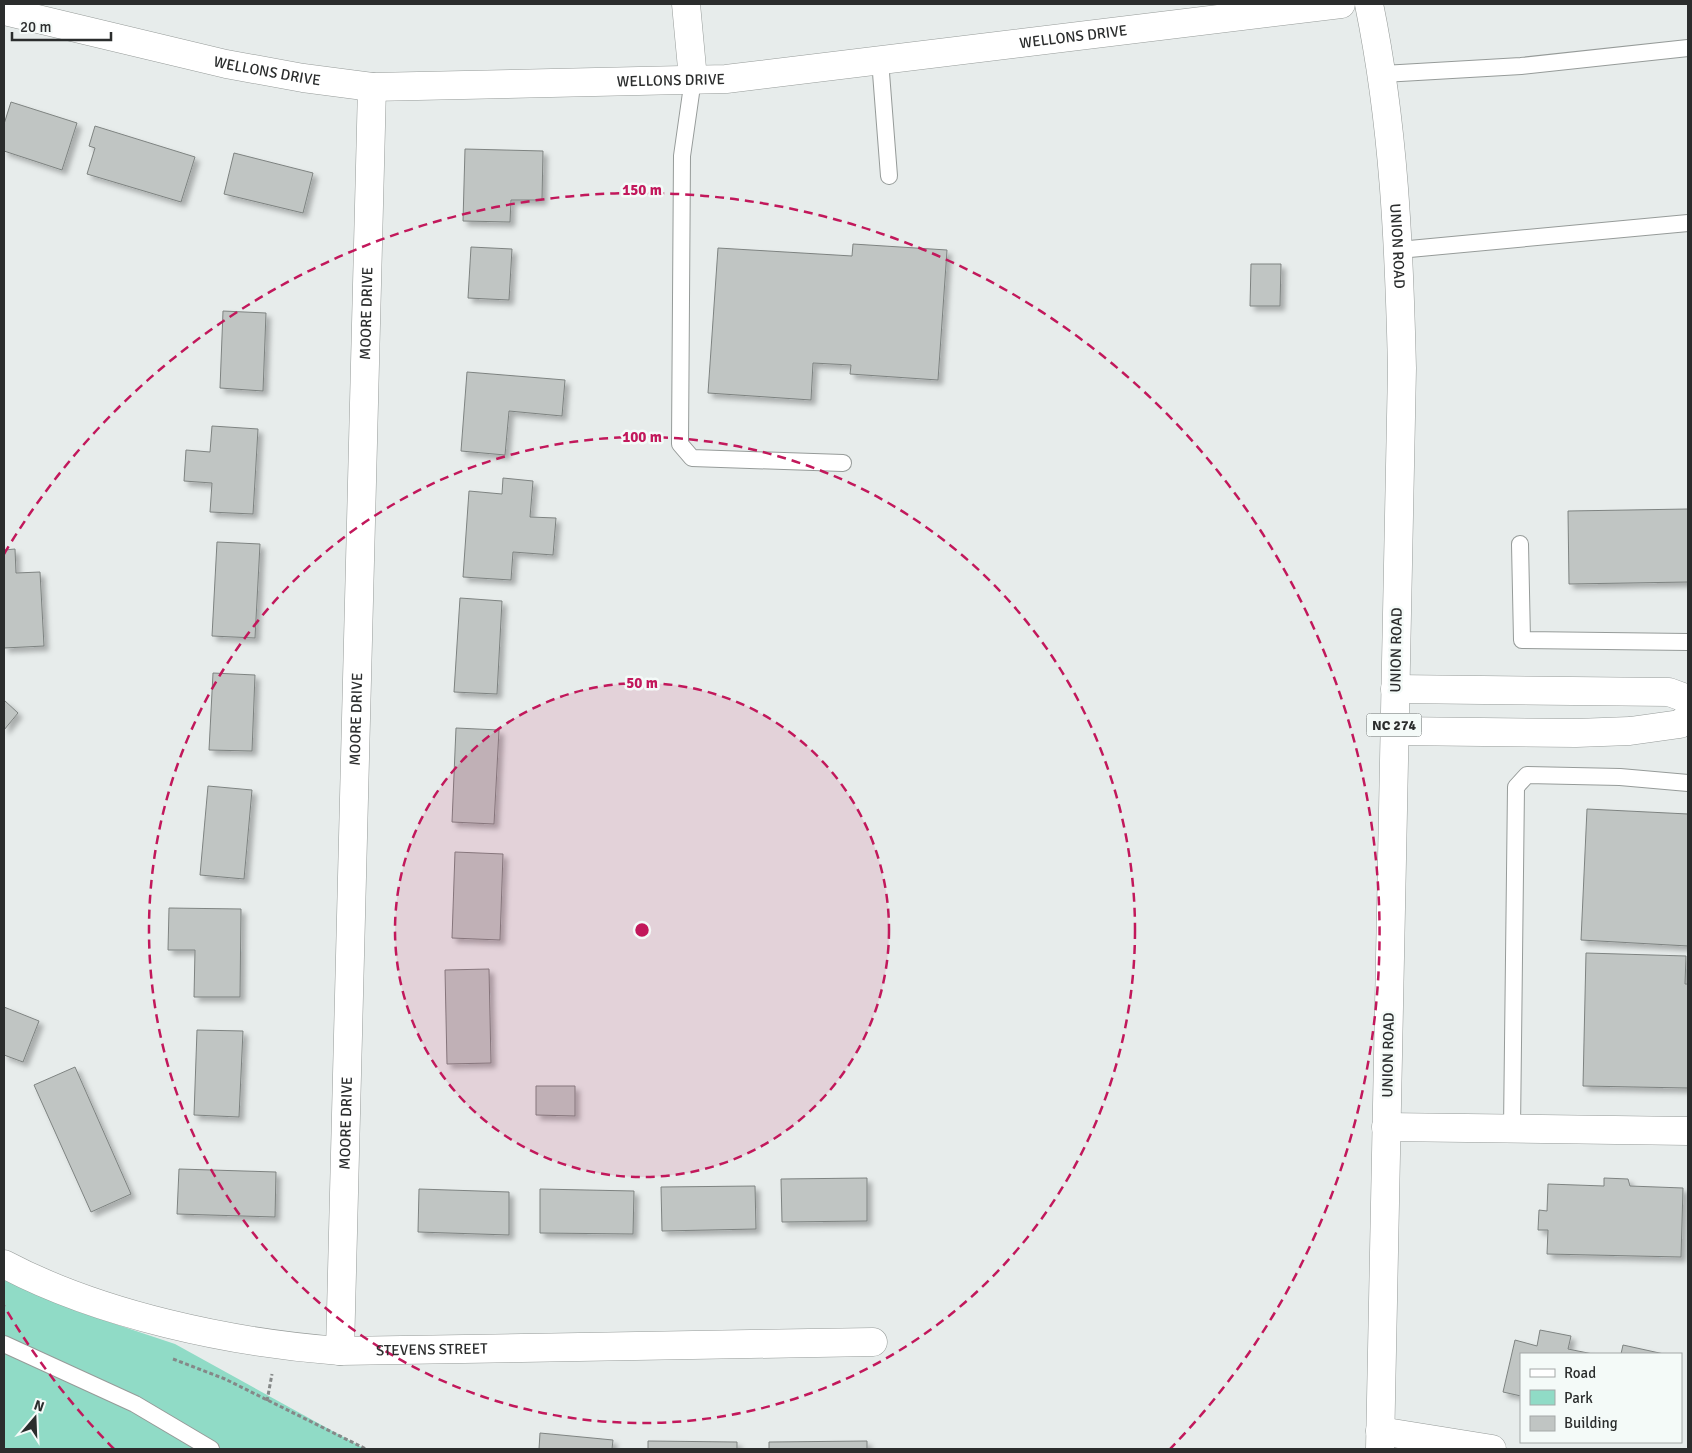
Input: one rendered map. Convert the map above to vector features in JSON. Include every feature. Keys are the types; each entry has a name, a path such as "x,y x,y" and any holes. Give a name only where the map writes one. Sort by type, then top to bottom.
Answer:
{"street":[{"path":"686,4 693,79"},
{"name":"WELLONS DRIVE","path":"4,11 226,64 303,78 372,87 726,78 1341,4"},
{"name":"UNION ROAD","path":"1369,4 1383,74 1390,128 1399,250 1402,368 1380,1440"},
{"name":"MOORE DRIVE","path":"340,1351 372,87"},
{"path":"1395,690 1669,692 1688,699"},
{"path":"1394,731 1576,733 1630,731 1680,724 1688,717"},
{"path":"1386,1127 1688,1131"},
{"name":"STEVENS STREET","path":"4,1264 59,1289 109,1307 162,1322 302,1348 340,1351 873,1342"},
{"path":"1380,1440 1492,1449"}],"lane":[{"path":"1383,74 1521,66 1688,48"},
{"path":"880,60 889,176"},
{"path":"693,79 682,156 680,444 692,458 843,463"},
{"path":"1399,250 1688,223"},
{"path":"1520,544 1522,640 1688,642"},
{"path":"1512,1129 1516,787 1527,775 1620,777 1688,783"},
{"path":"4,1344 135,1404 211,1449"}],"path":[{"path":"169,1357 224,1379 366,1449"}],"green space":[{"path":"4,1277 76,1311 175,1344 365,1449 4,1449"}],"building":[{"path":"11,102 77,123 62,170 4,151 4,124"},
{"path":"95,126 195,157 181,202 87,174 95,148 89,146"},
{"path":"465,149 543,151 542,200 511,200 510,222 463,221"},
{"path":"234,153 313,173 303,213 224,194"},
{"path":"853,244 947,250 938,380 850,374 851,365 813,363 811,400 708,393 718,248 852,256"},
{"path":"471,247 512,249 509,300 468,298"},
{"path":"1251,264 1281,264 1280,306 1250,306"},
{"path":"223,311 266,313 263,391 220,388"},
{"path":"467,372 565,380 562,416 509,411 505,455 461,451"},
{"path":"212,426 258,429 253,514 210,512 212,483 184,481 186,450 210,452"},
{"path":"503,478 533,481 530,517 556,518 553,555 513,552 511,580 463,577 469,491 502,494"},
{"path":"1688,509 1688,582 1569,584 1568,511"},
{"path":"217,542 260,544 255,638 212,636"},
{"path":"15,549 16,573 40,572 44,646 4,648 4,550"},
{"path":"460,598 502,601 497,694 454,692"},
{"path":"213,673 255,675 252,751 209,750"},
{"path":"4,700 18,713 4,730"},
{"path":"456,728 499,730 494,824 452,822"},
{"path":"208,786 252,790 244,879 200,875"},
{"path":"1587,809 1688,814 1688,946 1581,940"},
{"path":"455,852 503,854 500,940 452,938"},
{"path":"169,908 241,909 240,997 194,997 195,950 168,950"},
{"path":"1586,953 1686,956 1685,984 1688,984 1688,1088 1583,1086"},
{"path":"489,969 491,1063 447,1064 445,970"},
{"path":"4,1007 39,1021 23,1062 4,1055"},
{"path":"197,1030 243,1031 239,1117 194,1115"},
{"path":"75,1067 131,1194 91,1212 34,1085"},
{"path":"536,1086 575,1086 575,1116 536,1115"},
{"path":"179,1169 276,1172 275,1217 177,1214"},
{"path":"867,1178 867,1221 782,1222 781,1179"},
{"path":"1604,1178 1628,1179 1630,1186 1683,1188 1681,1257 1547,1254 1548,1230 1538,1230 1539,1210 1547,1211 1548,1184 1604,1186"},
{"path":"755,1186 756,1229 662,1231 661,1187"},
{"path":"419,1189 509,1192 509,1235 418,1232"},
{"path":"540,1189 634,1191 633,1234 540,1233"},
{"path":"1540,1330 1571,1336 1568,1349 1588,1353 1520,1353 1520,1396 1503,1392 1515,1340 1537,1346"},
{"path":"1623,1345 1659,1353 1621,1353"},
{"path":"540,1433 613,1440 612,1449 539,1449"},
{"path":"648,1441 737,1442 737,1449 648,1449"},
{"path":"867,1441 867,1449 769,1449 769,1442"}]}
